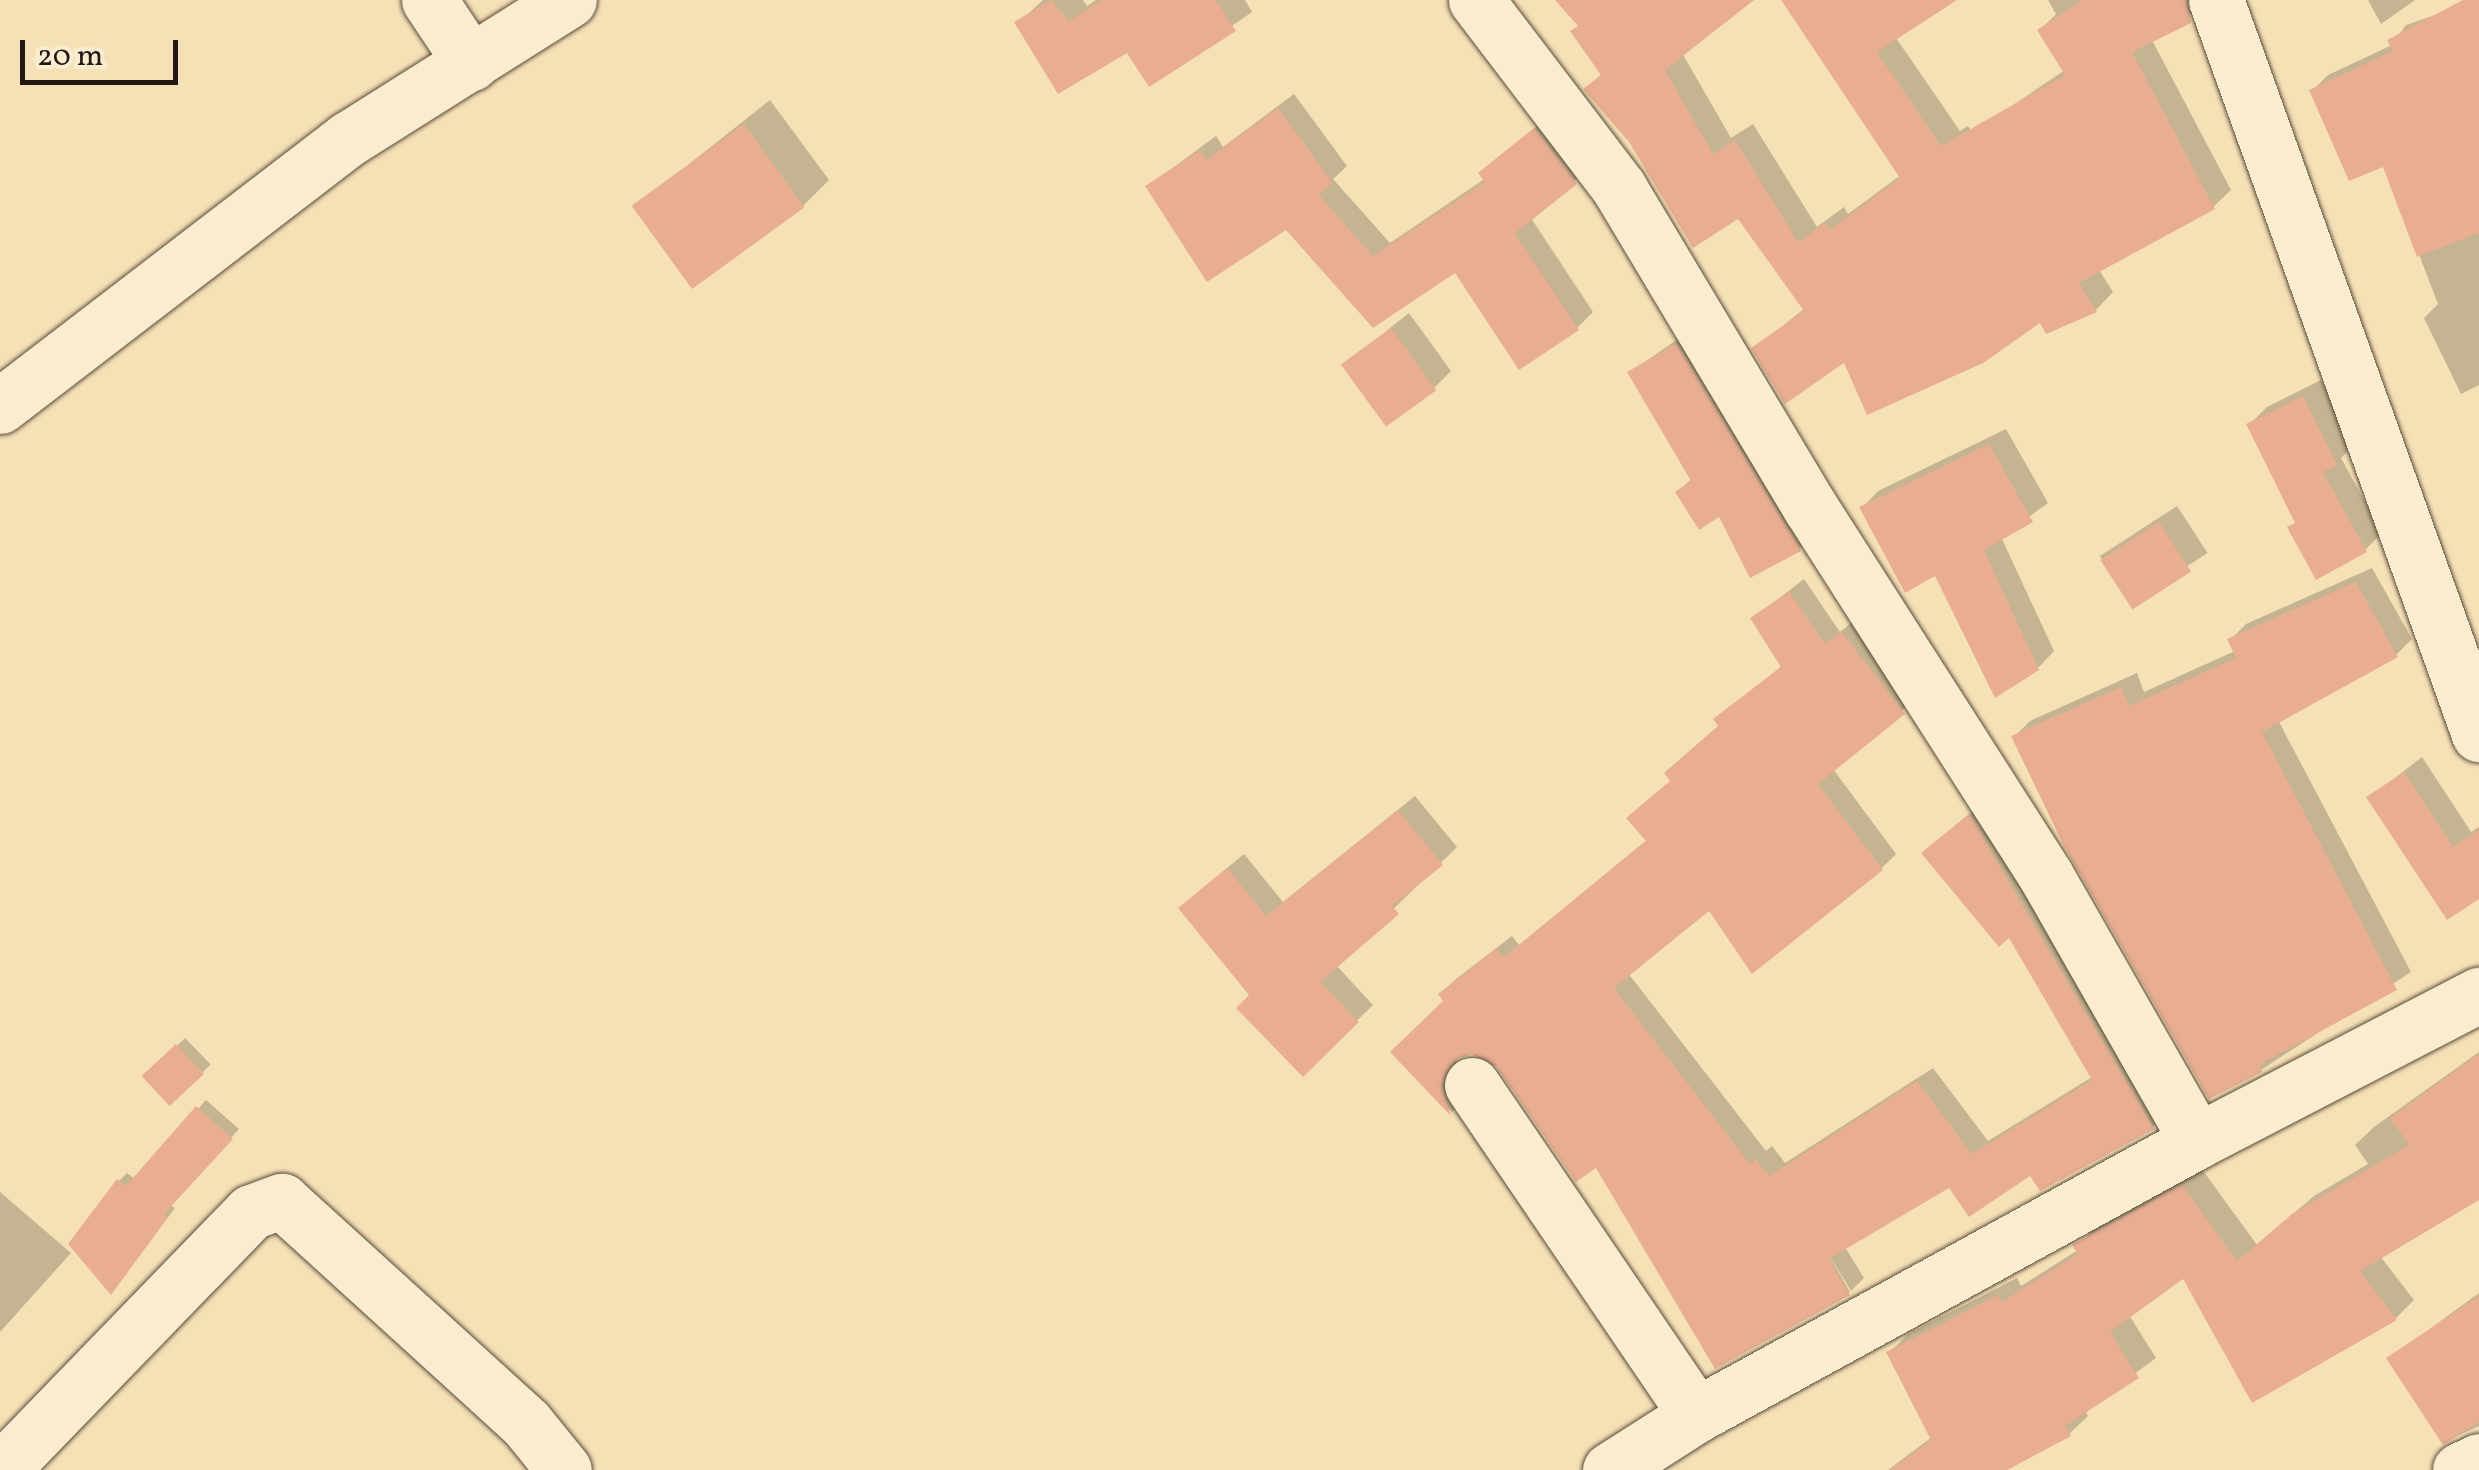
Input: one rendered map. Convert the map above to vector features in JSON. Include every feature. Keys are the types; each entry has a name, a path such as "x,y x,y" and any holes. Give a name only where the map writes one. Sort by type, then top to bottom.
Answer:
{"street":[{"path":"429,0 471,63"},
{"path":"0,406 348,139 569,0"},
{"path":"1476,0 1619,188 1810,506 2046,876 2197,1141"},
{"path":"2216,0 2479,734"},
{"path":"1610,1470 1696,1415 2197,1141 2479,995"},
{"path":"1472,1085 1696,1415"},
{"path":"2,1470 251,1212 282,1201 526,1423 564,1470"},
{"path":"2460,1470 2479,1462"}],"building":[{"path":"1051,0 1069,21 1102,0 1216,0 1236,31 1149,87 1127,53 1058,94 1014,22"},
{"path":"1555,0 1754,0 1665,70 1713,154 1735,140 1798,242 1825,223 1830,230 1900,178 1781,0 1957,0 1877,52 1941,146 2065,75 2037,30 2082,0 2186,0 2191,23 2132,52 2215,209 2079,283 2097,312 2046,334 2040,323 1983,363 1867,415 1844,363 1785,404 1751,348 1804,311 1738,219 1693,248 1629,142 1583,89 1601,75 1570,31 1578,26"},
{"path":"2463,0 2479,0 2479,233 2417,257 2383,167 2349,181 2309,90 2393,51 2387,40"},
{"path":"1278,108 1333,183 1318,194 1373,256 1485,182 1478,173 1534,128 1577,184 1515,233 1579,330 1519,370 1455,273 1373,328 1286,230 1207,282 1145,186 1200,150 1206,160"},
{"path":"744,124 805,207 692,289 632,206"},
{"path":"1391,328 1436,390 1386,427 1341,364"},
{"path":"1676,344 1801,551 1750,578 1719,517 1699,530 1675,492 1691,481 1627,372"},
{"path":"2303,396 2337,465 2323,472 2367,552 2316,580 2287,527 2295,523 2246,424"},
{"path":"1989,444 2033,522 1984,550 2039,670 1995,698 1935,576 1905,593 1859,507"},
{"path":"2159,522 2191,571 2132,610 2100,560"},
{"path":"2356,582 2398,657 2262,732 2397,990 2260,1064 2262,1072 2209,1099 2063,844 2011,736 2121,687 2129,706 2236,658 2227,639"},
{"path":"1789,592 1825,644 1841,631 1905,714 1818,784 1883,870 1752,974 1709,911 1614,988 1750,1164 1756,1159 1769,1176 1917,1081 1972,1154 2092,1080 2009,938 1999,947 1921,853 1969,814 2154,1129 2040,1191 2030,1176 1969,1217 1949,1188 1829,1259 1850,1295 1715,1369 1596,1168 1576,1182 1497,1067 1471,1054 1454,1060 1441,1086 1451,1116 1390,1052 1443,1001 1438,994 1496,949 1503,958 1646,841 1626,818 1670,781 1664,773 1718,726 1713,719 1781,667 1750,618"},
{"path":"2404,772 2453,847 2479,830 2479,899 2447,920 2366,797"},
{"path":"1398,810 1443,865 1392,906 1399,914 1320,982 1359,1022 1303,1077 1236,1008 1249,995 1178,908 1227,868 1266,916"},
{"path":"176,1044 204,1074 170,1106 142,1076"},
{"path":"2479,1054 2479,1200 2360,1271 2397,1320 2252,1403 2183,1279 2110,1332 2139,1378 2065,1426 2071,1436 2007,1470 1890,1470 1931,1440 1886,1352 1998,1295 2002,1302 2078,1254 2072,1245 2182,1185 2237,1261 2292,1214 2409,1145 2390,1118"},
{"path":"196,1106 233,1139 164,1214 168,1217 111,1295 68,1244 117,1179 126,1186"},
{"path":"2479,1296 2479,1422 2443,1445 2386,1358"}]}
